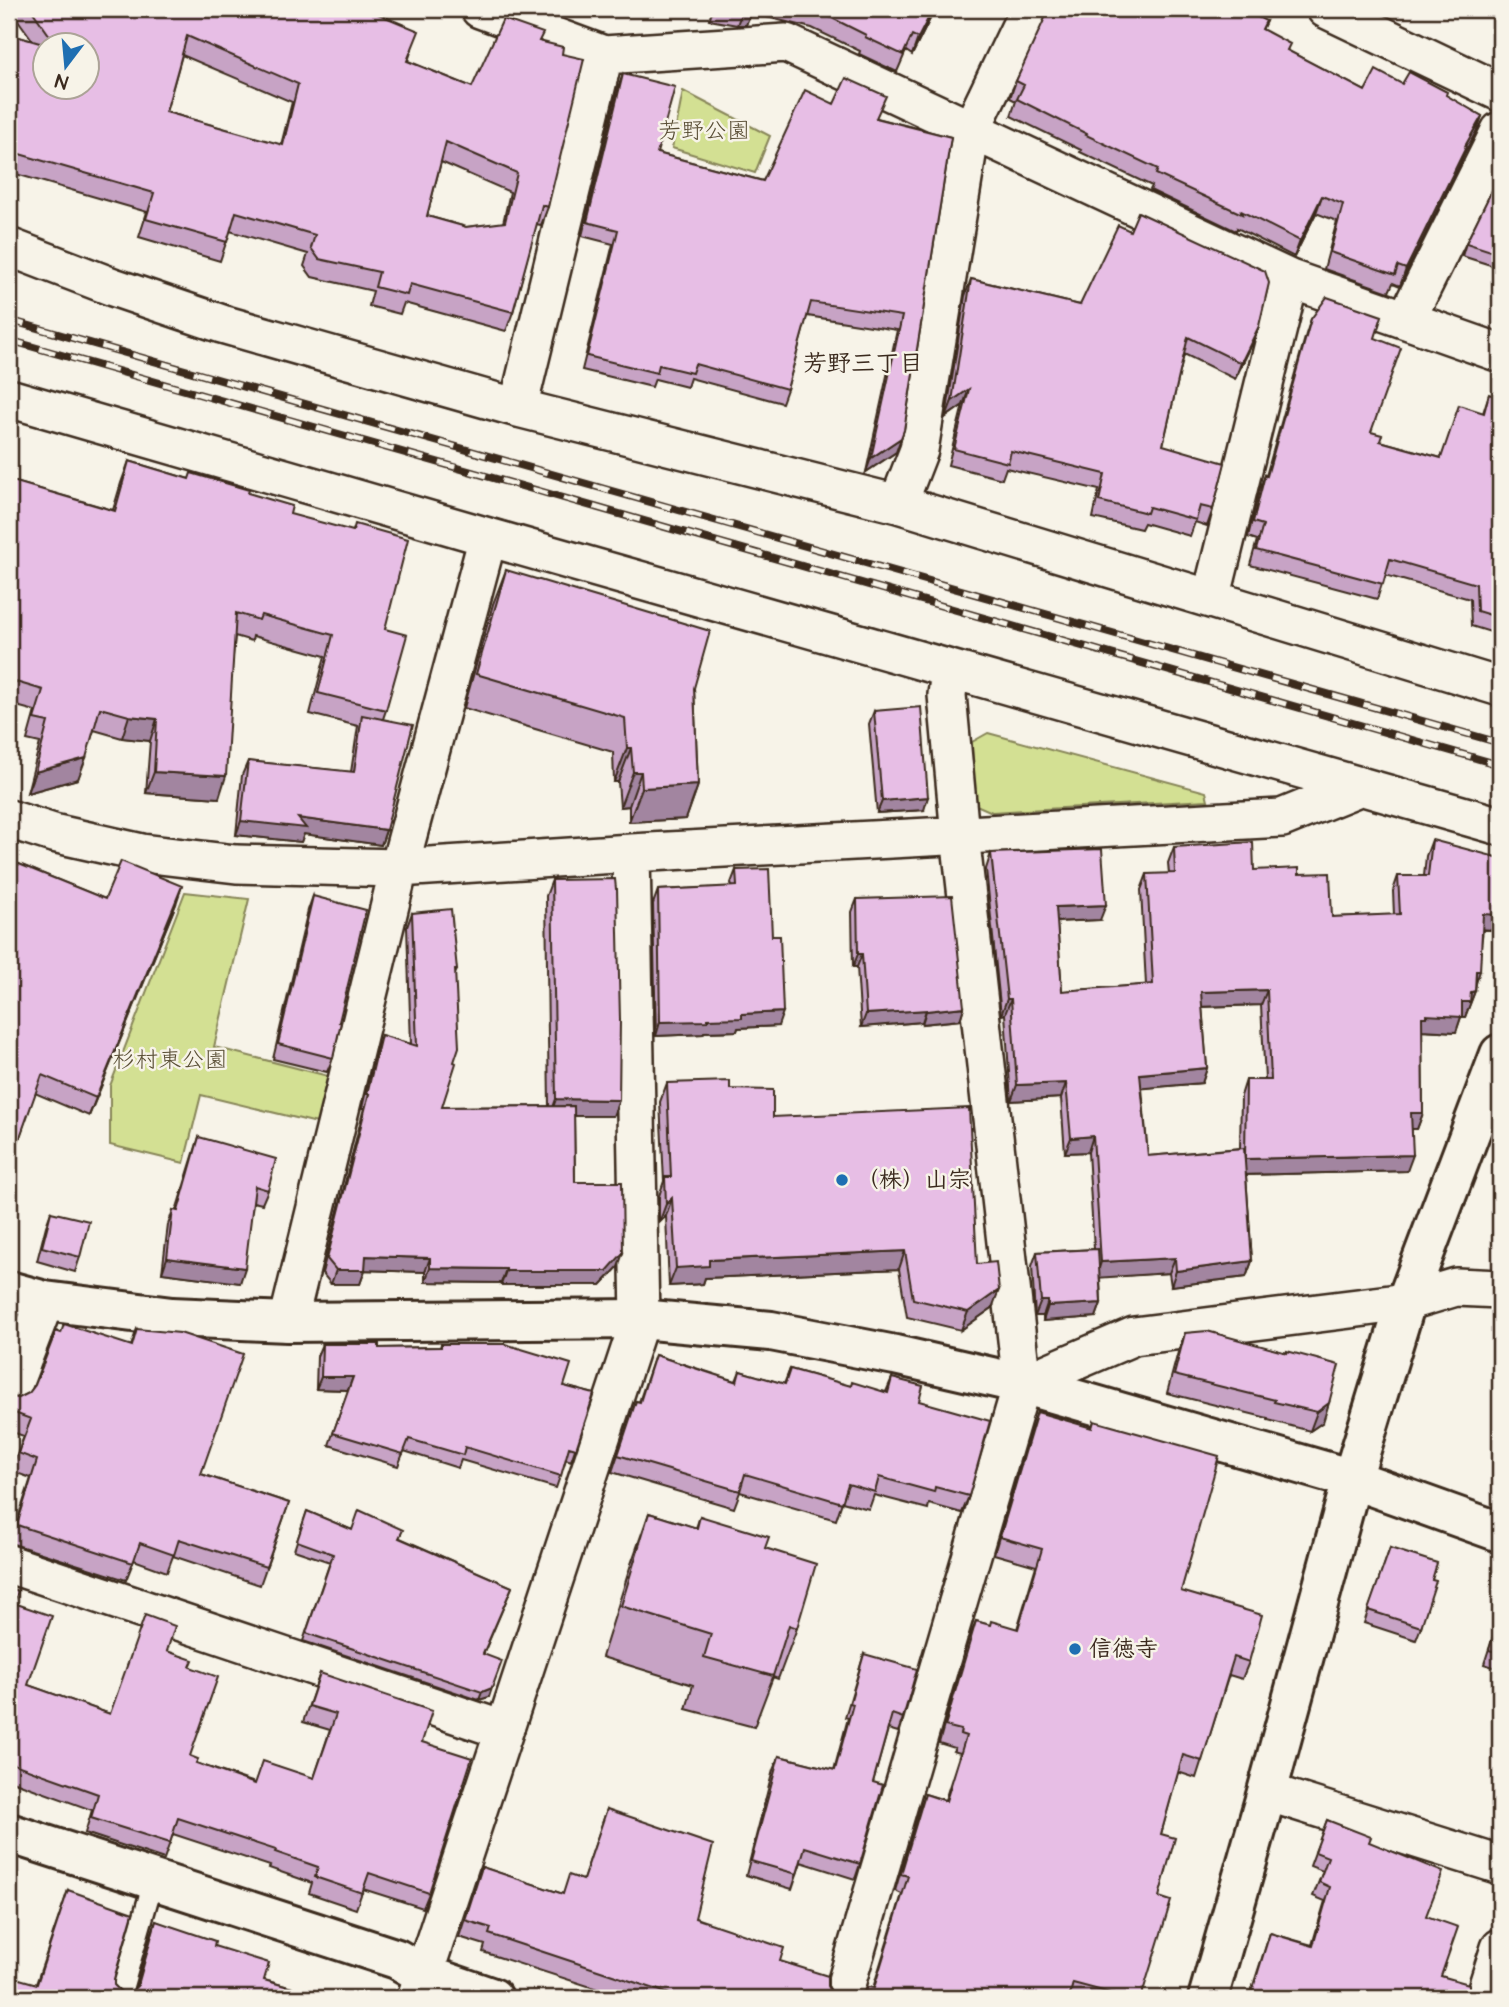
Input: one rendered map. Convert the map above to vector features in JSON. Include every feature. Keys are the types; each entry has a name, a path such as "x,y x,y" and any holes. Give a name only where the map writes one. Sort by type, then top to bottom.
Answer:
{"street":[{"path":"480,9 604,55 786,43 1290,279 1500,353"},
{"path":"898,504 919,450 971,130 1029,9"},
{"path":"1326,9 1500,92"},
{"path":"518,408 604,55"},
{"path":"1406,320 1500,131"},
{"path":"9,247 113,287 222,324 518,408 898,504 1500,687"},
{"path":"1211,599 1290,279"},
{"path":"9,398 1500,826"},
{"path":"288,1322 399,868 488,537"},
{"path":"842,1998 1022,1384 960,835 947,695 950,670"},
{"path":"9,819 53,833 156,855 236,864 399,868 1282,818 1361,786"},
{"path":"419,1986 640,1319 631,853"},
{"path":"1208,1998 1352,1479 1406,1302 1500,1055"},
{"path":"1022,1384 1134,1336 1406,1302 1456,1287 1500,1289"},
{"path":"9,1291 45,1301 172,1317 288,1322 640,1319 771,1331 895,1355 1022,1384 1352,1479 1500,1532"},
{"path":"9,1395 45,1301"},
{"path":"9,1564 503,1730"},
{"path":"1267,1792 1500,1865"},
{"path":"9,1833 397,1959 419,1986 494,1998"},
{"path":"1484,1998 1500,1948"}],"lane":[{"path":"120,1998 154,1880"}],"green space":[{"name":"芳野公園","path":"683,91 770,136 755,173 672,148"},
{"path":"988,733 1206,792 1208,800 992,812 974,804 972,742"},
{"name":"杉村東公園","path":"185,892 249,899 214,1047 328,1076 317,1123 201,1095 184,1163 110,1145 110,1086"}],"building":[{"path":"31,9 380,9 378,14 419,31 407,61 472,87 503,19 543,33 539,41 563,47 562,54 584,59 548,207 542,205 513,312 410,284 407,295 375,287 379,272 319,259 311,248 315,235 236,212 227,242 146,219 154,193 9,151 9,34 32,41 32,102 102,102 102,32 47,32","holes":["187,36 298,84 283,145 166,112","446,142 517,173 505,222 466,227 427,216"]},
{"path":"808,9 933,9 918,38 912,35 903,55 818,11"},
{"path":"1049,9 1242,9 1266,21 1262,29 1290,44 1287,50 1365,91 1376,70 1402,84 1409,72 1447,92 1446,95 1482,116 1406,269 1398,266 1395,275 1330,252 1343,204 1322,196 1300,241 1241,211 1242,214 1156,174 1158,169 1017,99 1024,85 1016,81"},
{"path":"623,74 675,87 657,153 763,181 805,90 834,104 846,78 886,96 876,118 951,137 901,438 871,458 902,316 811,302 787,389 695,364 692,373 659,365 657,373 587,356 618,230 587,222"},
{"path":"1494,186 1500,188 1500,254 1466,243"},
{"path":"1138,212 1265,271 1269,283 1259,326 1241,363 1188,337 1163,445 1225,463 1213,509 1200,506 1196,520 1149,507 1147,513 1099,501 1105,474 1011,451 1008,463 954,449 969,389 952,401 971,279 1080,305 1118,225 1130,231"},
{"path":"1327,297 1382,316 1375,338 1401,348 1371,432 1382,435 1380,441 1441,458 1459,405 1484,413 1489,394 1500,398 1500,537 1491,574 1500,576 1500,618 1477,611 1476,584 1390,559 1383,584 1256,550 1263,525 1253,522 1265,475 1267,476 1311,319"},
{"path":"129,461 189,479 191,473 249,490 248,493 292,506 290,514 353,531 355,524 408,539 385,629 407,635 386,710 318,693 333,635 261,615 259,620 236,613 226,776 154,772 157,719 129,716 100,708 86,758 35,772 48,722 34,719 43,690 9,680 9,480 115,511"},
{"path":"506,570 710,631 694,688 698,785 642,788 641,772 633,772 631,748 627,748 625,718 476,674"},
{"path":"921,707 928,797 882,801 874,711"},
{"path":"362,715 413,725 386,830 298,818 306,828 241,821 248,761 354,772"},
{"path":"1432,840 1500,858 1500,913 1483,914 1480,971 1476,971 1475,991 1471,992 1470,1002 1462,1002 1462,1017 1422,1017 1423,1113 1411,1113 1413,1155 1245,1159 1246,1080 1271,1080 1267,990 1201,992 1207,1068 1140,1074 1148,1156 1244,1148 1252,1261 1176,1271 1175,1258 1101,1262 1093,1136 1071,1138 1066,1083 1017,1085 1011,999 1007,999 991,853 1102,849 1106,905 1056,907 1062,991 1153,984 1147,874 1175,873 1174,847 1253,842 1254,870 1299,868 1299,874 1330,873 1332,917 1400,914 1398,876 1428,876"},
{"path":"9,860 105,899 121,861 182,886 96,1098 42,1075 15,1151 9,1148"},
{"path":"769,869 772,936 780,936 783,1012 742,1014 742,1018 708,1021 660,1022 658,890 737,886 736,870"},
{"path":"615,879 620,1020 619,1100 556,1099 552,880"},
{"path":"313,896 366,910 333,1058 278,1044"},
{"path":"952,896 964,1007 866,1014 862,954 858,954 857,899"},
{"path":"451,909 457,970 459,1047 442,1107 574,1106 575,1182 622,1182 623,1253 607,1271 430,1268 430,1258 366,1256 365,1270 336,1270 327,1259 369,1094 381,1035 417,1046 412,913"},
{"path":"730,1081 730,1089 773,1090 773,1117 969,1108 977,1264 996,1262 999,1290 968,1312 913,1299 905,1251 709,1260 709,1266 676,1268 672,1198 666,1204 665,1177 671,1177 667,1083"},
{"path":"199,1137 276,1159 268,1190 255,1186 245,1268 167,1258 173,1210 178,1211"},
{"path":"51,1212 89,1221 80,1257 42,1247"},
{"path":"1098,1249 1101,1303 1048,1306 1048,1301 1041,1301 1037,1252"},
{"path":"9,1314 16,1316 9,1336"},
{"path":"64,1324 132,1346 137,1329 180,1333 243,1354 201,1474 289,1503 266,1567 179,1539 174,1555 140,1543 133,1563 17,1525 37,1460 18,1453 31,1419 9,1411 9,1397 19,1398 29,1393 35,1385 56,1331 61,1333"},
{"path":"1207,1331 1339,1365 1329,1403 1317,1412 1174,1375 1185,1333"},
{"path":"322,1344 379,1344 379,1348 505,1344 571,1364 564,1386 594,1394 576,1449 569,1447 561,1476 465,1447 463,1455 409,1439 403,1454 333,1433 353,1377 321,1377"},
{"path":"655,1355 737,1382 740,1371 785,1384 790,1369 851,1386 852,1382 888,1393 892,1378 923,1386 919,1401 990,1421 969,1496 935,1487 934,1492 879,1477 875,1492 848,1484 842,1503 745,1474 740,1491 618,1455 636,1401 640,1402"},
{"path":"1037,1412 1092,1428 1094,1421 1219,1456 1181,1591 1262,1615 1249,1662 1234,1657 1202,1761 1183,1755 1161,1834 1175,1838 1159,1897 1171,1901 1141,1998 1129,1998 1073,1983 1069,1998 858,1998 868,1987 874,1988 908,1876 901,1874 925,1794 946,1801 966,1736 960,1734 961,1730 945,1726 976,1621 990,1625 991,1621 1018,1629 1042,1549 1000,1537"},
{"path":"359,1510 403,1530 399,1538 512,1587 483,1654 502,1661 492,1688 482,1692 306,1633 333,1554 297,1541 307,1511 352,1530"},
{"path":"649,1513 697,1528 700,1516 769,1537 765,1548 816,1564 797,1628 789,1625 773,1676 704,1657 711,1634 621,1606"},
{"path":"1390,1548 1437,1563 1432,1580 1436,1581 1421,1627 1368,1610"},
{"path":"9,1588 18,1591 14,1603 52,1616 28,1685 110,1714 145,1615 175,1626 167,1651 193,1660 190,1667 218,1677 190,1756 198,1759 196,1763 255,1784 263,1761 314,1778 336,1714 309,1706 320,1673 432,1711 422,1742 472,1758 429,1893 369,1873 362,1893 315,1877 318,1867 275,1852 276,1850 178,1818 170,1843 91,1818 98,1794 11,1763 10,1766"},
{"path":"1500,1616 1500,1653 1489,1650"},
{"path":"864,1654 917,1669 903,1718 892,1714 873,1782 883,1785 860,1864 805,1847 797,1874 751,1861 779,1756 835,1770"},
{"path":"607,1809 713,1845 695,1918 784,1948 780,1961 828,1976 828,1986 838,1998 682,1998 489,1934 491,1928 465,1920 482,1867 563,1894 569,1875 583,1880"},
{"path":"1327,1820 1371,1837 1369,1842 1443,1872 1426,1916 1458,1927 1441,1976 1469,1984 1474,1998 1250,1998 1270,1933 1313,1946 1330,1887 1319,1882 1328,1857 1315,1852"},
{"path":"68,1890 133,1913 114,1979 114,1985 122,1993 130,1993 138,1985 156,1921 215,1941 214,1946 269,1963 264,1980 327,1998 9,1998 9,1976 37,1984"}],"railway":[{"path":"9,320 1500,743"},
{"path":"9,340 1500,765"}],"place":[{"name":"（株）山宗","path":"842,1180"},
{"name":"信徳寺","path":"1075,1649"}],"district":[{"name":"芳野三丁目","path":"863,364"}]}
